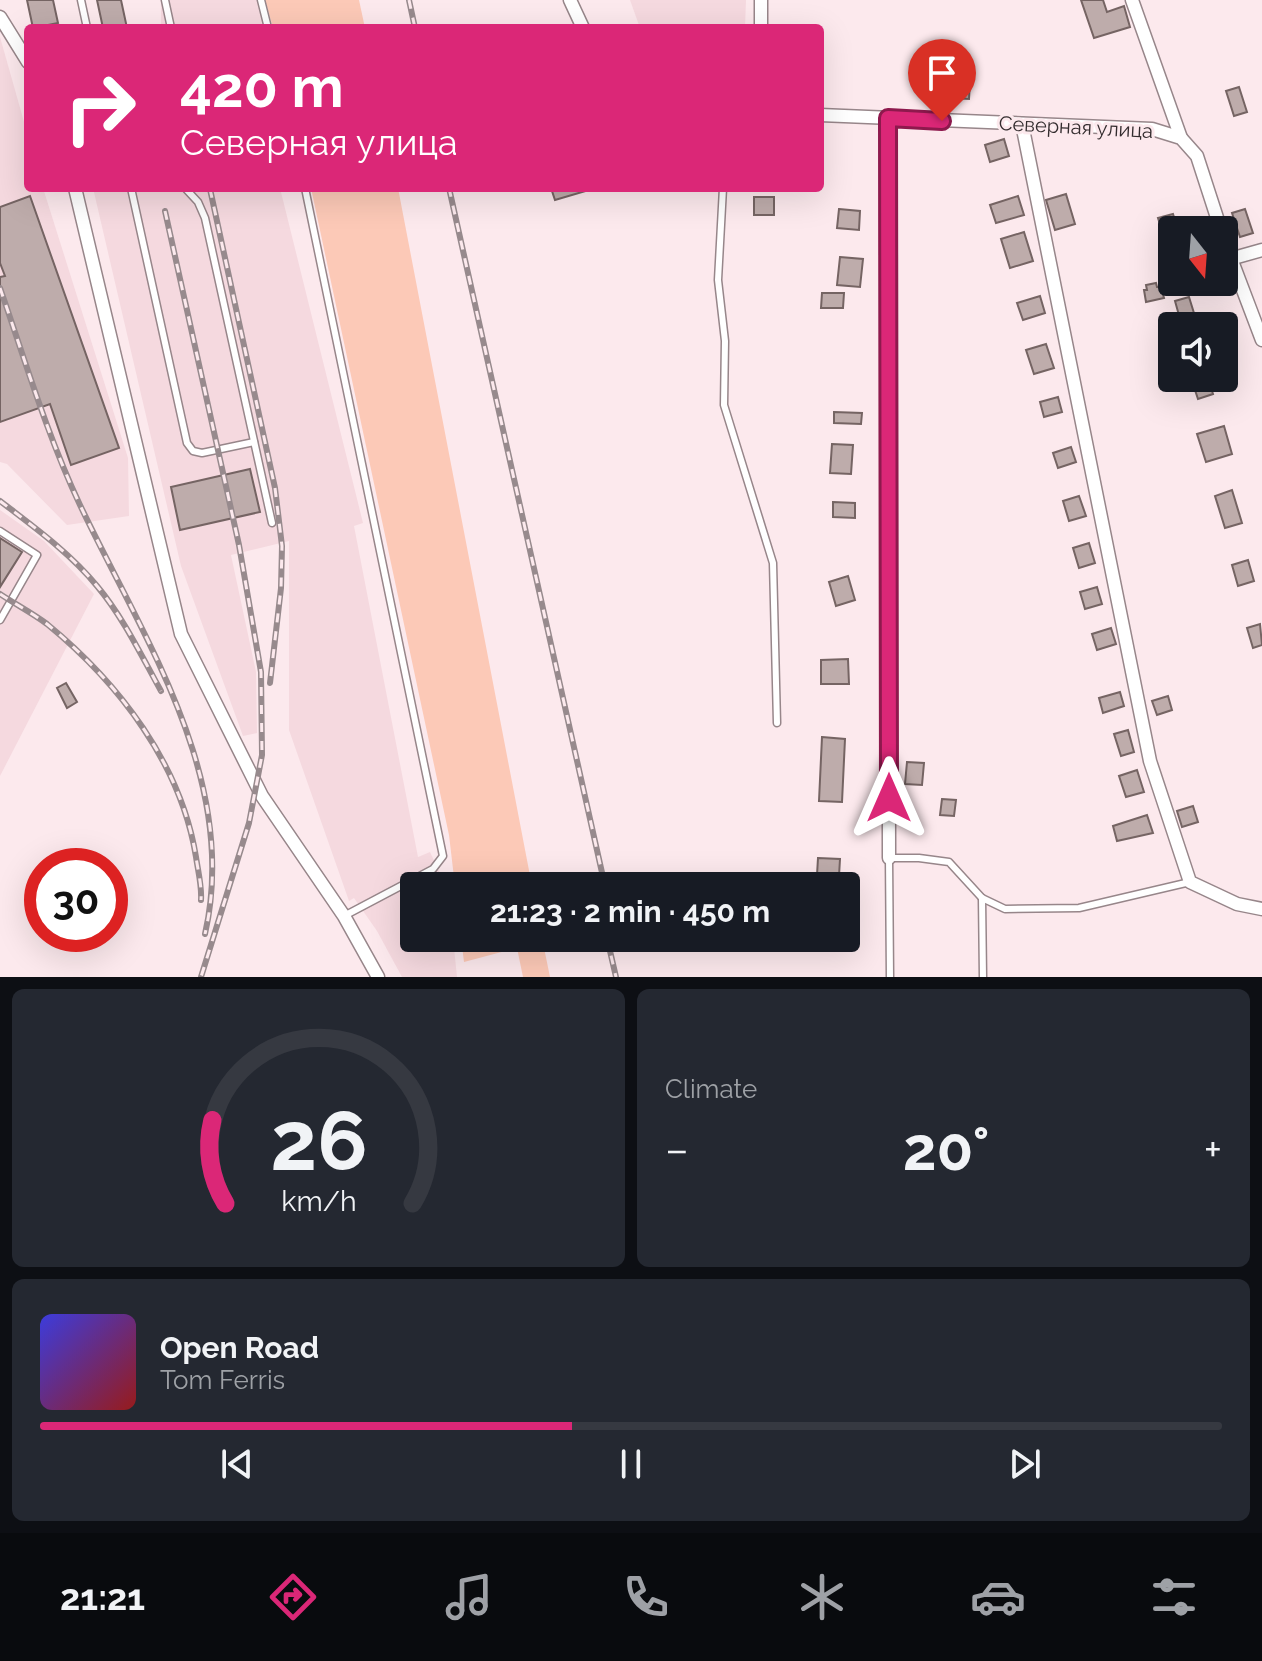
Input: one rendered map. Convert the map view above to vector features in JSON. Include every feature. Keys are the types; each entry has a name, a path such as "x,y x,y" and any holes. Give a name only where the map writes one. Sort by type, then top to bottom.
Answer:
{"street":[{"path":"570,0 581,24"},
{"path":"761,0 761,24"},
{"path":"1132,0 1181,138"},
{"path":"0,17 24,56"},
{"name":"Северная улица","path":"824,115 1152,129 1181,138 1197,156 1216,216"},
{"path":"888,118 889,858"},
{"path":"1022,124 1150,761 1190,882 1237,904 1262,909"},
{"path":"76,192 181,634 262,796 344,916 378,977"},
{"path":"1238,257 1262,250"},
{"path":"1238,279 1262,340"}],"lane":[{"path":"81,0 86,24"},
{"path":"165,0 170,24"},
{"path":"261,0 267,24"},
{"path":"132,192 187,443 193,451 202,453 254,442"},
{"path":"189,192 198,202 205,218 272,523"},
{"path":"306,192 443,856 433,869 344,916"},
{"path":"723,192 718,280 725,341 724,405 773,563 777,723"},
{"path":"0,531 37,555 0,620"},
{"path":"890,977 889,858 949,862 982,898 1005,909 1079,908 1190,882"},
{"path":"982,898 983,977"}],"shaded area":[{"path":"161,0 264,0 269,24 161,24"},
{"path":"265,0 359,0 364,24 272,24"},
{"path":"630,0 746,0 745,24 639,24"},
{"path":"0,37 24,122 24,192 44,192 128,458 129,516 67,525 7,464 0,462"},
{"path":"94,192 281,192 363,523 354,526 418,857 430,852 439,872 400,872 400,952 454,952 457,977 402,977 377,931 354,898 349,901 289,730 289,541 231,555 256,672 257,733 243,736 181,566"},
{"path":"312,192 399,192 529,872 453,872 449,835"},
{"path":"0,510 44,541 94,594 0,776"},
{"path":"463,952 502,952 464,962"},
{"path":"518,952 545,952 550,977 523,977"}],"building":[{"path":"27,0 53,0 58,23 32,24"},
{"path":"97,0 121,0 126,24 102,24"},
{"path":"1081,0 1103,0 1107,12 1124,6 1130,27 1094,38"},
{"path":"953,81 970,82 969,99 952,98"},
{"path":"1239,87 1247,112 1234,116 1226,91"},
{"path":"1004,139 1009,156 990,162 985,145"},
{"path":"552,192 582,192 555,200"},
{"path":"1066,194 1075,224 1055,230 1046,200"},
{"path":"30,196 119,448 71,465 50,404 0,422 0,277 5,276 0,263 0,207"},
{"path":"1018,196 1024,215 996,223 990,205"},
{"path":"754,197 774,197 774,215 754,215"},
{"path":"839,209 860,211 859,230 837,228"},
{"path":"1245,209 1253,233 1240,237 1238,216 1232,213"},
{"path":"1024,232 1033,261 1010,268 1001,239"},
{"path":"840,257 863,259 860,287 837,285"},
{"path":"1156,283 1158,296 1164,298 1146,302 1146,285"},
{"path":"822,293 844,293 843,308 821,308"},
{"path":"1040,296 1045,313 1023,320 1017,303"},
{"path":"1189,297 1194,312 1178,312 1175,301"},
{"path":"1046,344 1054,368 1034,374 1026,350"},
{"path":"1196,392 1212,392 1213,394 1198,399"},
{"path":"1058,397 1062,412 1044,417 1040,402"},
{"path":"834,412 862,413 861,424 834,423"},
{"path":"1224,426 1232,454 1206,462 1197,434"},
{"path":"832,444 853,445 851,474 830,473"},
{"path":"1071,447 1076,462 1058,468 1053,453"},
{"path":"250,469 260,512 180,530 171,487"},
{"path":"1232,490 1242,523 1225,528 1215,496"},
{"path":"1079,496 1086,516 1069,521 1063,501"},
{"path":"833,502 855,503 855,518 833,517"},
{"path":"0,538 22,552 0,587"},
{"path":"1089,543 1095,563 1079,568 1073,548"},
{"path":"1248,560 1254,581 1238,586 1232,565"},
{"path":"848,576 855,600 836,606 829,582"},
{"path":"1097,587 1102,604 1085,609 1080,592"},
{"path":"1260,624 1262,645 1253,648 1247,628"},
{"path":"1111,628 1116,644 1097,650 1092,634"},
{"path":"848,659 849,684 821,684 821,660"},
{"path":"66,683 77,702 67,708 57,688"},
{"path":"1120,692 1124,706 1103,713 1099,698"},
{"path":"1168,696 1172,710 1157,715 1152,701"},
{"path":"1128,730 1134,752 1121,756 1114,734"},
{"path":"822,737 845,739 842,802 819,801"},
{"path":"907,762 924,763 922,785 905,784"},
{"path":"1137,770 1144,792 1126,797 1119,776"},
{"path":"942,799 956,800 954,816 940,815"},
{"path":"1193,806 1198,822 1182,827 1177,811"},
{"path":"1147,815 1153,833 1117,841 1113,826"},
{"path":"818,858 840,859 839,872 817,872"}],"railway":[{"path":"409,0 414,24"},
{"path":"211,192 275,488 282,546 281,588 270,683"},
{"path":"450,192 602,872"},
{"path":"165,211 239,545 261,672 262,755 249,823 201,977"},
{"path":"0,288 68,479 156,659 179,712 197,766 209,821 212,877 205,934"},
{"path":"0,501 63,551 97,586 123,623 161,691"},
{"path":"0,594 47,624 73,647 99,672 143,728 177,790 196,857 201,900"},
{"path":"610,952 616,977"}],"route":[{"path":"889,798 888,118 942,121"}]}
